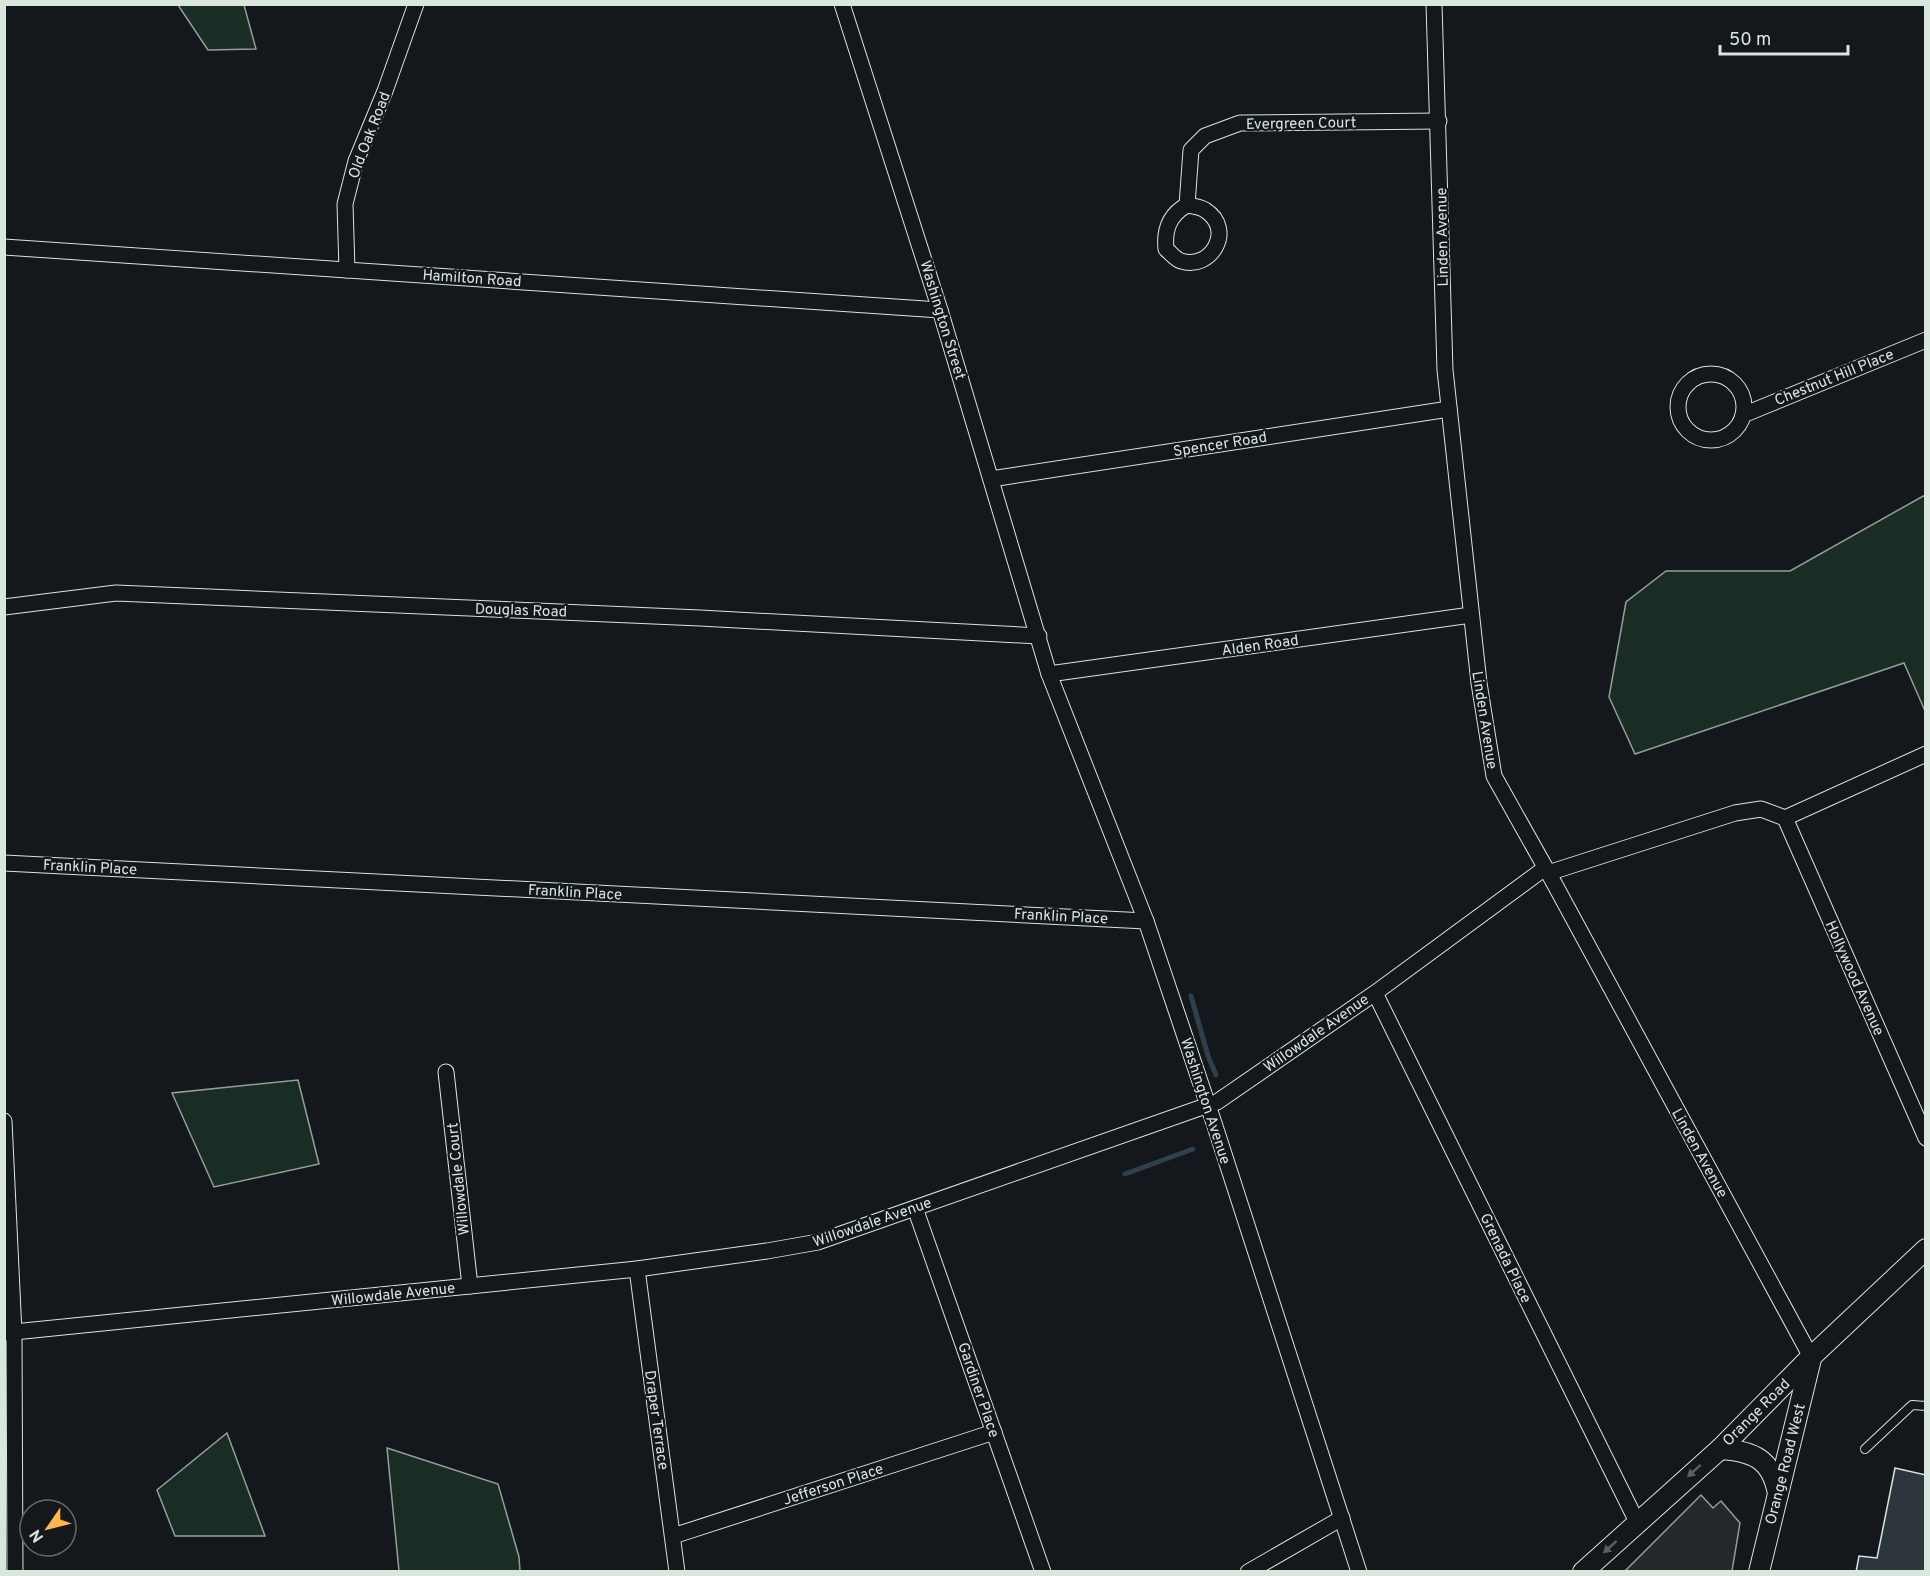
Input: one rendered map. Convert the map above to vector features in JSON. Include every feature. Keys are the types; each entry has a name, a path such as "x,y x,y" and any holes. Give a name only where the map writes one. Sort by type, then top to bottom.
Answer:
{"street":[{"name":"Old Oak Road","path":"347,270 345,204 356,161 385,91 416,4"},
{"name":"Washington Street","path":"842,4 940,310 1039,636"},
{"name":"Linden Avenue","path":"1434,4 1445,370 1479,684 1494,776 1811,1357"},
{"name":"Evergreen Court","path":"1187,205 1191,150 1205,136 1240,123 1439,121"},
{"name":"Hamilton Road","path":"4,247 940,310"},
{"name":"Chestnut Hill Place","path":"1743,415 1926,340"},
{"path":"1704,375 1718,375 1728,379 1741,394 1744,404 1743,415 1730,434 1720,439 1700,438 1684,426 1679,417 1679,396 1692,380 1704,375"},
{"name":"Spencer Road","path":"992,479 1449,409"},
{"name":"Douglas Road","path":"4,607 116,593 700,618 1039,636"},
{"name":"Alden Road","path":"1049,674 1472,615"},
{"name":"Washington Avenue","path":"1039,636 1049,674 1146,921 1359,1572"},
{"path":"1785,818 1926,754"},
{"name":"Willowdale Avenue","path":"9,1333 637,1269 818,1242 1217,1102 1547,870 1735,813 1761,809 1785,818"},
{"name":"Hollywood Avenue","path":"1785,818 1926,1138"},
{"name":"Franklin Place","path":"4,863 1146,921"},
{"name":"Grenada Place","path":"1375,993 1637,1522"},
{"name":"Willowdale Court","path":"446,1072 470,1286"},
{"path":"4,1121 15,1572"},
{"name":"Gardiner Place","path":"915,1208 1043,1572"},
{"name":"Orange Road","path":"1583,1572 1720,1449 1811,1357 1926,1250"},
{"name":"Draper Terrace","path":"637,1269 677,1572"},
{"name":"Orange Road West","path":"1759,1572 1811,1357"},
{"name":"Jefferson Place","path":"673,1536 994,1432"},
{"path":"1720,1449 1740,1450 1771,1468 1778,1494"},
{"path":"1248,1572 1342,1518"}],"lane":[{"path":"1865,1449 1912,1405 1926,1406"}],"green space":[{"path":"178,5 244,5 256,49 208,50"},
{"path":"1925,495 1925,711 1904,663 1635,754 1609,697 1626,602 1666,571 1790,571"},
{"path":"298,1080 319,1164 214,1187 172,1093"},
{"path":"227,1433 265,1536 175,1536 157,1490"},
{"path":"387,1448 498,1484 519,1557 520,1571 399,1571"}],"shaded area":[{"path":"1701,1495 1713,1508 1721,1501 1740,1523 1732,1571 1625,1571"}],"building":[{"path":"1895,1468 1926,1475 1926,1572 1856,1572 1859,1556 1877,1558"}],"waterway":[{"path":"1191,996 1208,1056 1216,1075"},
{"path":"1125,1174 1193,1149"}]}
